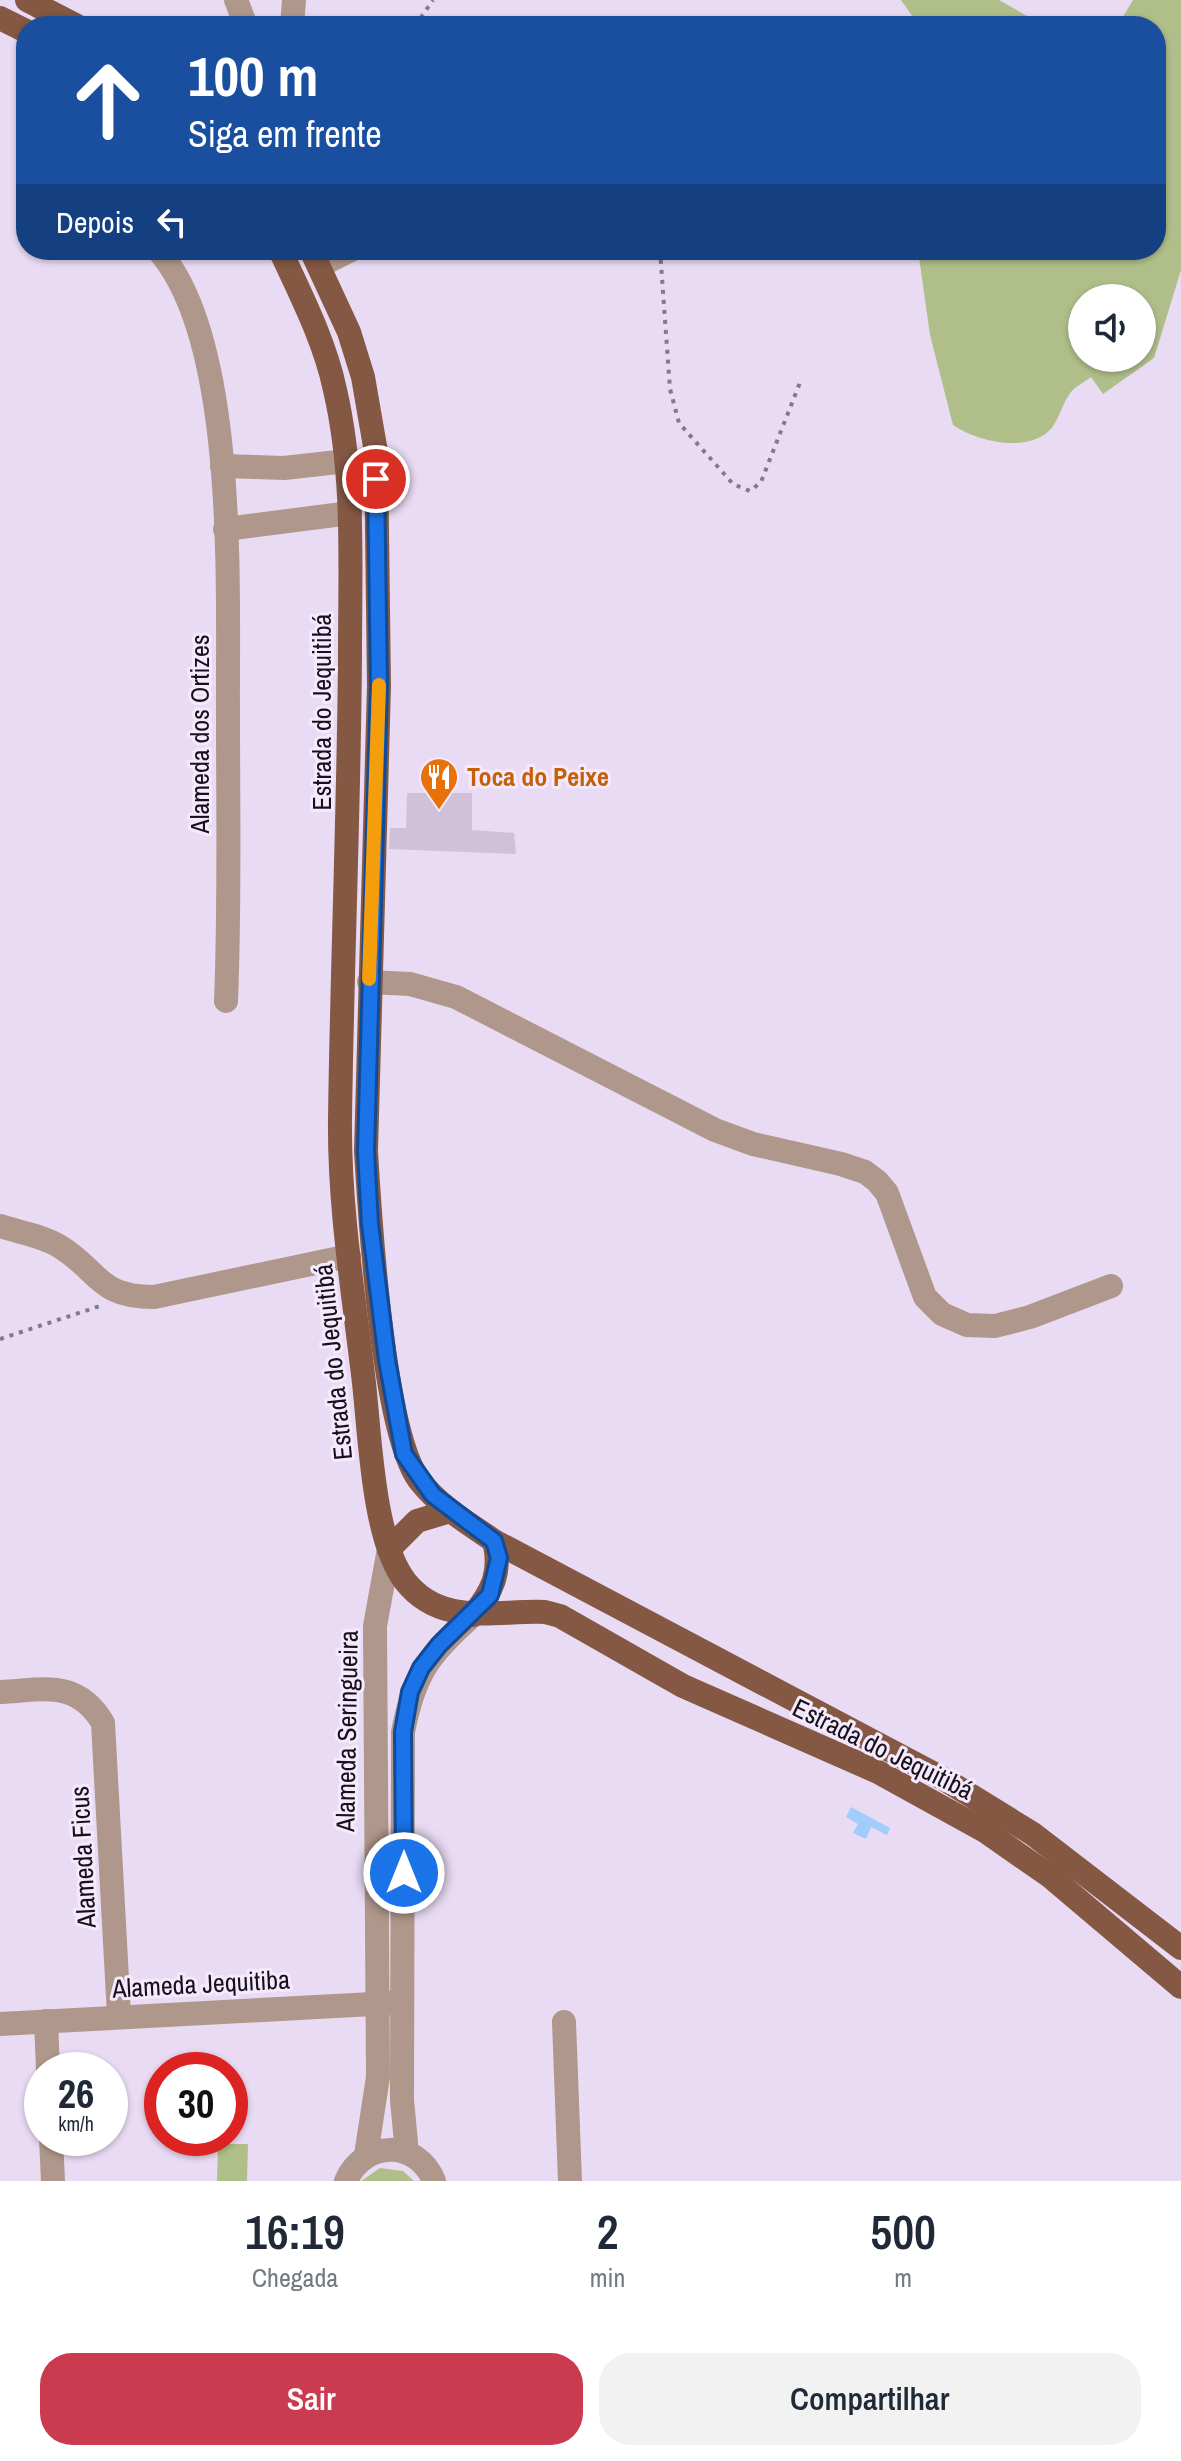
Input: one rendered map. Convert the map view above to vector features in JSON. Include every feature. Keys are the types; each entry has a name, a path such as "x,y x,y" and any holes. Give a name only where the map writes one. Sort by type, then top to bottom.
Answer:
{"main road":[{"path":"38,2 61,16"},
{"name":"Estrada do Jequitibá","path":"285,260 308,310 335,387 347,461 350,513 349,820 340,1125 349,1256 376,1491 389,1549 403,1579 419,1596 448,1612 473,1615 527,1611 560,1616 722,1705 926,1796 985,1831 1051,1877 1181,1987"},
{"name":"Estrada do Jequitibá","path":"316,260 349,332 363,377 376,452 379,686 366,1151 370,1224 387,1360 404,1454 419,1479 450,1511 494,1541 944,1779 1033,1834 1181,1948"},
{"path":"389,1549 417,1521 450,1511"},
{"path":"473,1615 490,1595 496,1576 499,1558 494,1541"}],"street":[{"name":"Alameda dos Ortizes","path":"167,260 177,271 201,335 222,466 229,931 226,1001"},
{"path":"222,466 284,468 347,461"},
{"path":"225,529 350,513"},
{"path":"369,982 410,984 456,997 715,1130 753,1144 865,1172 887,1193 925,1297 942,1314 967,1325 995,1326 1030,1317 1111,1286"},
{"path":"0,1226 58,1245 103,1285 125,1297 154,1297 349,1256"},
{"name":"Alameda Seringueira","path":"346,2181 354,2165 366,2155 378,2077 373,1754 375,1626 389,1549"},
{"path":"407,2153 402,2100 405,2003 403,1732 410,1692 421,1668 439,1645 473,1615"},
{"name":"Alameda Ficus","path":"0,1692 63,1689 88,1700 103,1723 119,2015"},
{"path":"373,1754 403,1752"},
{"name":"Alameda Jequitiba","path":"0,2024 119,2015 405,2003"},
{"path":"46,2021 47,2052"},
{"path":"564,2022 570,2181"},
{"path":"366,2155 381,2149 407,2153 426,2164 434,2181"},
{"path":"52,2156 53,2181"}],"path":[{"path":"661,260 670,389 679,423 733,484 750,491 761,482 801,380"},
{"path":"0,1339 125,1297"}],"green space":[{"path":"901,0 999,0 1027,16 912,16"},
{"path":"1133,0 1181,0 1181,270 1156,351 1156,284 1068,284 1068,372 1134,372 1103,394 1091,377 1071,392 1049,431 1027,442 987,440 953,425 930,335 919,260 1166,260 1166,16 1123,16"},
{"path":"218,2156 248,2156 247,2181 217,2181"},
{"path":"380,2168 403,2171 414,2181 361,2181"}],"water":[{"path":"851,1807 890,1828 887,1835 871,1827 866,1839 853,1833 858,1824 846,1817"}],"building":[{"name":"Toca do Peixe","path":"407,793 472,793 472,830 514,833 516,854 389,849 390,828 406,828"}],"slow traffic":[{"path":"369,979 372,812 379,685"}],"place":[{"name":"Toca do Peixe","path":"439,811"}],"route":[{"path":"376,479 379,686 372,812 367,1021 366,1151 370,1224 387,1360 404,1454 433,1495 450,1511 494,1541 499,1558 490,1595 439,1645 421,1668 410,1692 403,1732 404,1873"}]}
